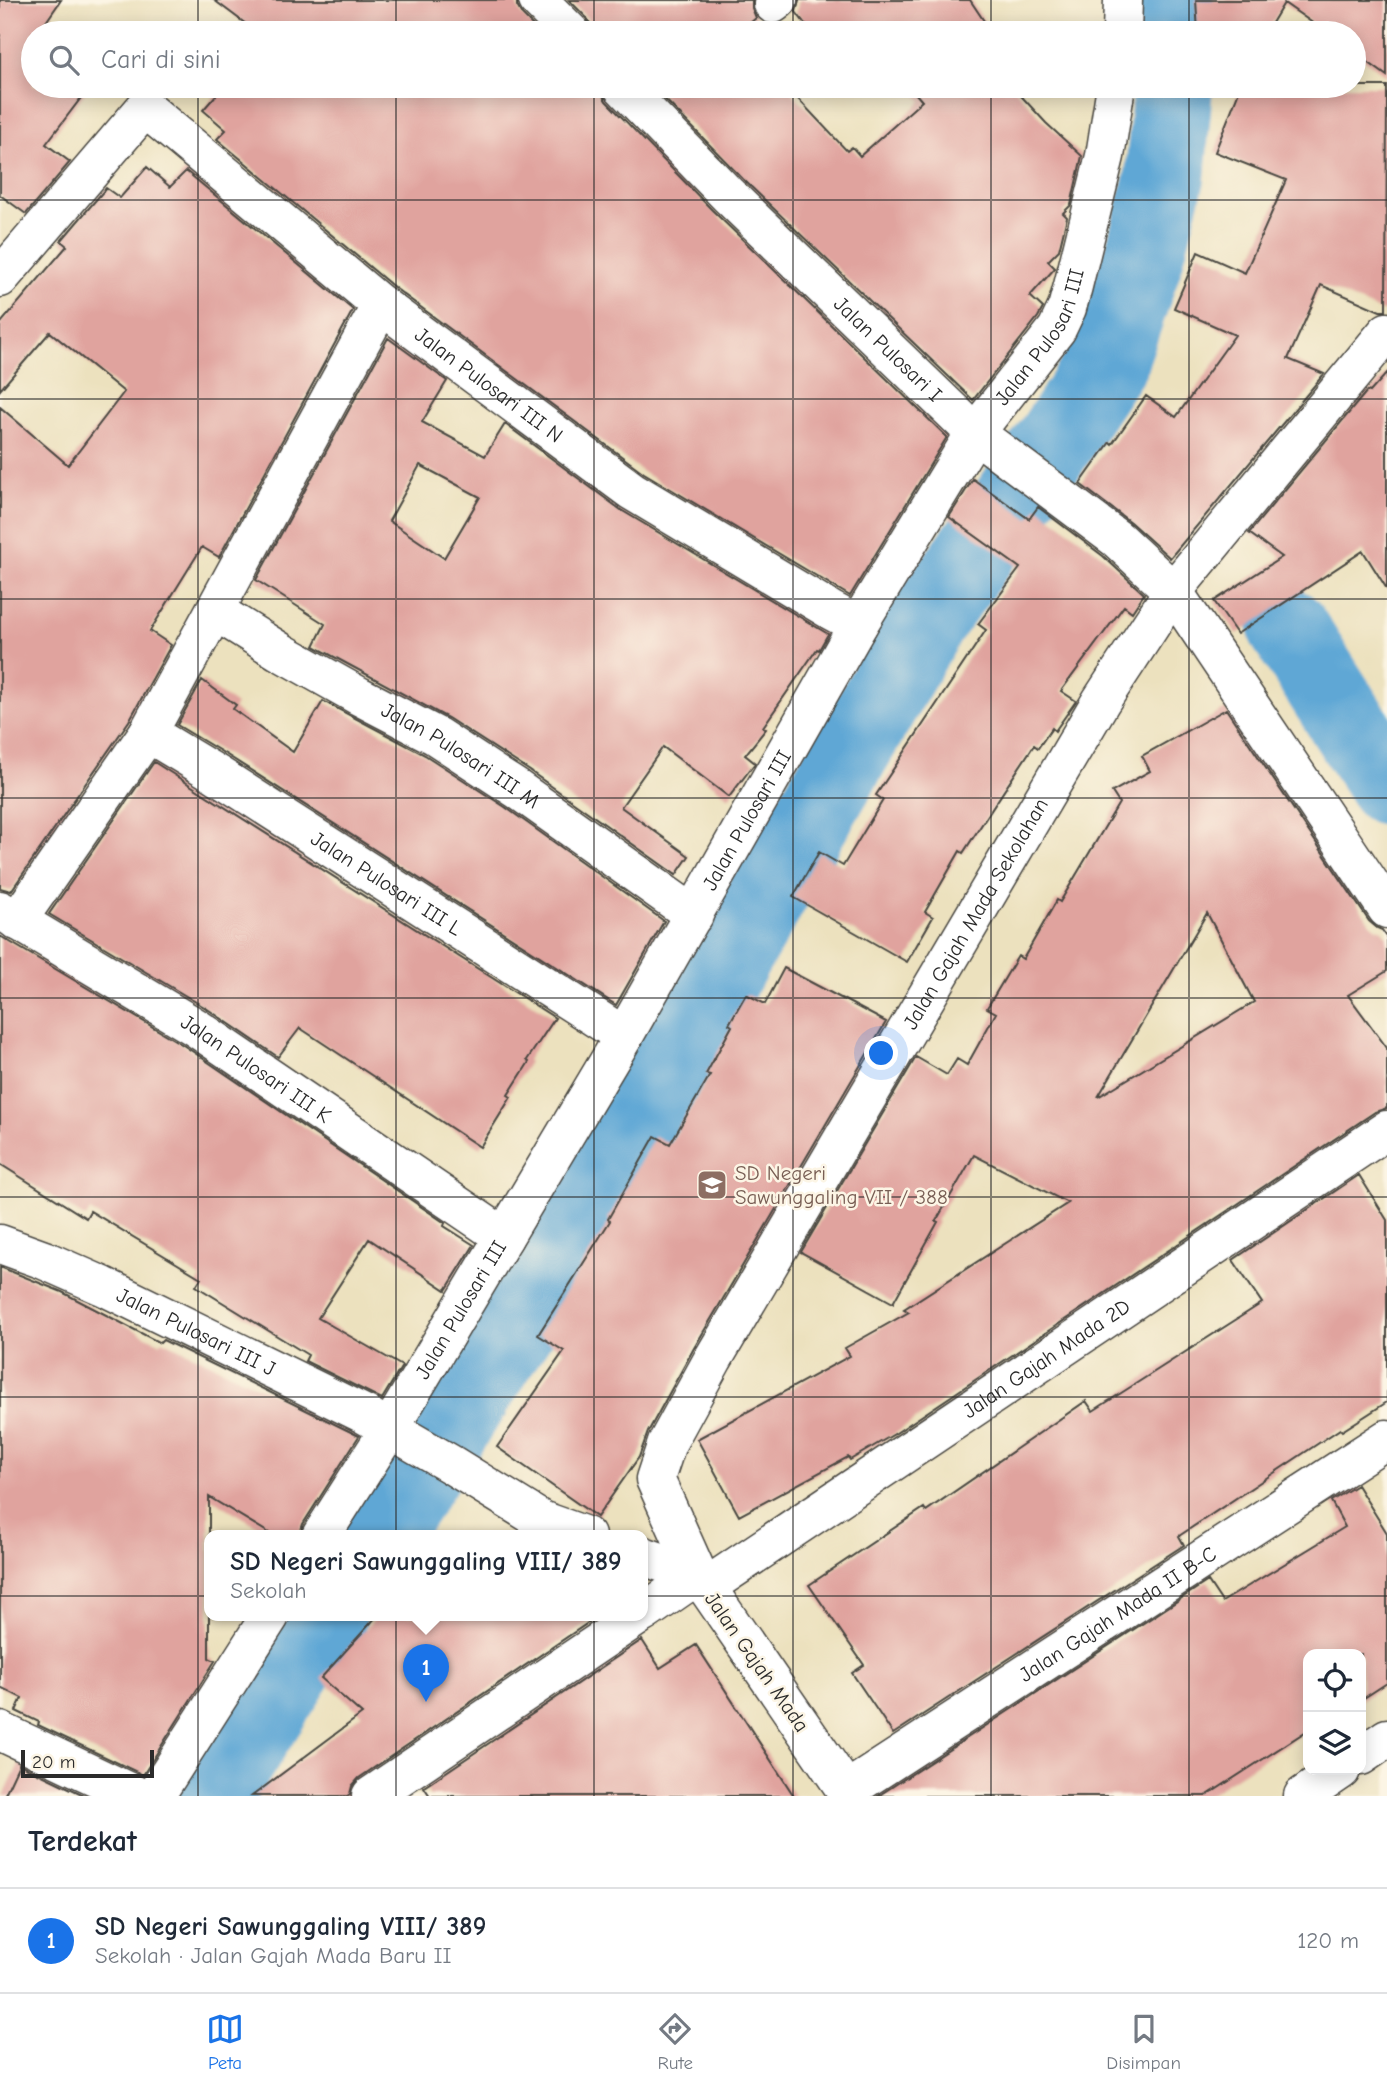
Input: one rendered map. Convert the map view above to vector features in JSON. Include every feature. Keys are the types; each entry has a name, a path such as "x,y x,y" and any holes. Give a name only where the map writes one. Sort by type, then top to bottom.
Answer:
{"street":[{"path":"538,0 559,21"},
{"path":"1122,21 1123,0"},
{"name":"Jalan Pulosari I","path":"634,98 728,195 975,433 1116,539 1173,592 1387,909"},
{"name":"Jalan Pulosari III","path":"325,1530 397,1432 505,1237 694,915 858,625 975,433 1057,329 1067,308 1105,156 1114,98"},
{"name":"Jalan Pulosari III N","path":"0,278 145,108 381,306 632,491 858,625"},
{"path":"8,915 148,733 381,306"},
{"name":"Jalan Gajah Mada Sekolahan","path":"702,1581 654,1479 667,1443 713,1359 1101,701 1173,592 1387,332"},
{"name":"Jalan Pulosari III M","path":"215,611 290,657 436,736 517,789 694,915"},
{"name":"Jalan Pulosari III L","path":"148,733 228,781 624,1035"},
{"name":"Jalan Pulosari III K","path":"8,915 195,1027 505,1237"},
{"name":"Jalan Gajah Mada 2D","path":"648,1610 702,1581 1387,1130"},
{"name":"Jalan Pulosari III J","path":"0,1244 103,1286 397,1432"},
{"path":"397,1432 541,1520 569,1530"},
{"name":"Jalan Gajah Mada II B-C","path":"848,1793 1387,1439"},
{"name":"Jalan Gajah Mada","path":"648,1558 702,1581 848,1793"},
{"path":"155,1796 267,1621"},
{"path":"371,1796 631,1621"},
{"path":"0,1731 137,1796"},
{"path":"1366,1753 1387,1738"},
{"path":"1303,1796 1334,1775"}],"building":[{"path":"0,0 61,0 47,21 21,21 21,98 81,98 46,144 70,162 26,214 0,195"},
{"path":"214,0 517,0 517,6 528,21 242,21"},
{"path":"569,0 752,0 756,18 752,21 589,21"},
{"path":"799,0 970,0 984,21 803,21 796,12"},
{"path":"1196,0 1387,0 1387,76 1366,61 1366,21 1310,21 1284,3 1273,21 1197,21"},
{"path":"1366,86 1387,86 1386,311 1380,311 1321,285 1288,359 1324,374 1170,558 1130,522 1080,484 1146,396 1176,417 1235,335 1174,308 1198,252 1245,273 1286,180 1215,152 1236,98 1366,98"},
{"path":"214,98 604,98 712,210 947,437 850,596 644,473 395,288 217,139 226,130 203,110"},
{"path":"664,98 797,98 847,151 852,147 860,156 922,101 919,98 1023,98 1082,156 1071,205 1063,213 1067,217 1059,250 1048,261 1055,268 1030,296 1043,308 973,400 743,179"},
{"path":"147,167 170,187 186,171 353,310 219,557 202,547 150,631 171,645 129,721 11,891 0,888 0,407 68,465 124,392 50,332 0,390 0,324 67,246 61,241 106,188 120,198"},
{"path":"388,338 447,381 422,422 485,456 505,424 621,510 828,634 763,727 766,729 745,755 755,763 729,797 663,747 621,807 689,856 676,875 530,771 448,718 314,646 325,624 256,580","holes":["420,465 480,497 444,558 389,521"]},
{"path":"1387,373 1387,589 1363,551 1237,634 1214,601 1282,557 1249,533 1367,391 1370,392"},
{"path":"973,479 1029,519 1038,507 1103,556 1144,594 1132,612 1124,606 1061,691 1076,701 1055,731 1052,728 1038,748 1034,745 963,853 960,851 925,912 933,917 907,962 793,897 819,852 843,866 883,800 876,795 986,630 978,624 1020,568 949,517"},
{"path":"202,680 236,705 233,709 293,752 323,701 425,755 505,807 664,921 616,1005 177,725"},
{"path":"1226,709 1369,921 1387,937 1387,971 1348,995 1387,1048 1387,1108 1375,1112 896,1433 850,1460 848,1457 739,1516 697,1439 850,1356 845,1348 909,1312 904,1309 1068,1203 974,1155 893,1303 801,1252 916,1057 947,1075 957,1059 967,1065 996,1013 987,1008 1018,956 1023,959 1057,900 1060,902 1119,803 1112,792 1150,771 1142,756","holes":["1207,913 1254,1002 1098,1097"]},
{"path":"154,762 555,1018 527,1060 529,1062 508,1095 511,1097 480,1147 300,1028 278,1057 206,1008 49,914"},
{"path":"0,936 183,1045 474,1245 446,1290 369,1239 318,1318 402,1366 382,1399 305,1361 308,1355 196,1286 201,1278 90,1211 86,1218 0,1164"},
{"path":"784,968 886,1022 694,1348 648,1432 639,1457 597,1517 497,1447 564,1351 538,1335 610,1221 608,1219 655,1136 670,1144 710,1075 706,1074 746,994 765,1004"},
{"path":"1359,1175 1387,1220 1387,1402 1342,1431 1340,1429 1179,1536 1184,1545 893,1734 852,1673 864,1665 809,1585 924,1508 926,1511 1086,1401 1093,1411 1262,1303 1233,1260"},
{"path":"0,1267 62,1292 160,1343 163,1340 359,1436 301,1530 264,1530 209,1497 209,1530 204,1530 204,1621 209,1621 209,1658 215,1661 143,1775 38,1725 39,1722 16,1711 22,1698 0,1687"},
{"path":"1357,1485 1387,1533 1387,1683 1366,1697 1366,1649 1303,1649 1303,1733 1206,1796 878,1796 1208,1581 1222,1602 1345,1527 1331,1501"},
{"path":"372,1621 591,1621 359,1778 347,1796 252,1796 362,1714 321,1678"},
{"path":"642,1640 660,1668 696,1645 794,1796 430,1796 424,1787"},
{"path":"19,1764 86,1796 4,1796"}],"waterway":[{"path":"1173,0 1174,21"},
{"path":"383,1530 530,1304 928,618 1047,453 1108,361 1144,257 1165,177 1172,98"},
{"path":"1288,628 1387,785"},
{"path":"212,1796 324,1621"}],"place":[{"name":"SD Negeri Sawunggaling VII / 388","path":"712,1185"},
{"name":"SD Negeri Sawunggaling VIII/ 389","path":"426,1702"}]}
